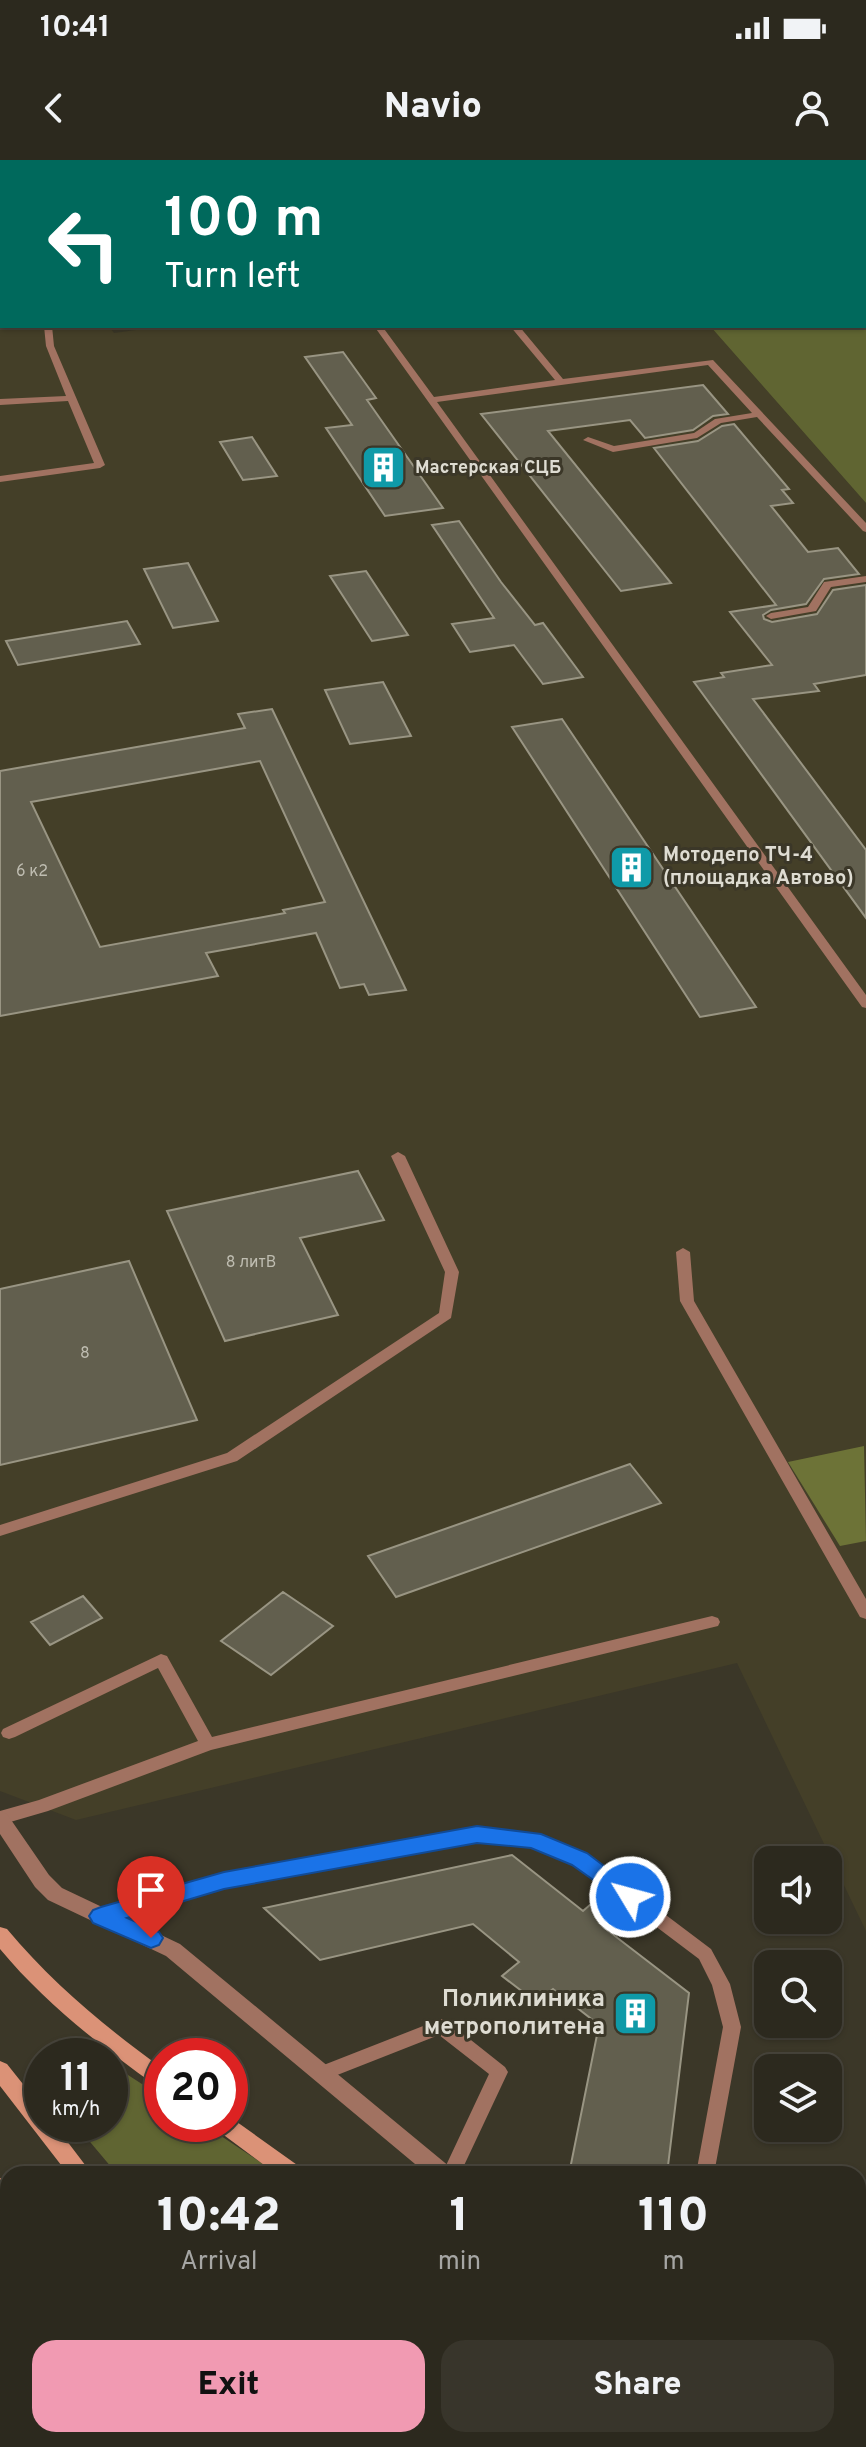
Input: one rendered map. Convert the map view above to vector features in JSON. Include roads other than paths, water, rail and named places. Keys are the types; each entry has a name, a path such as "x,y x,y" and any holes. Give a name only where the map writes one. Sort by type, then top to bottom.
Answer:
{"main road":[{"path":"0,1935 27,1969 101,2035 144,2066"},
{"path":"0,2070 75,2166"},
{"path":"248,2142 281,2166"}],"street":[{"path":"2,1827 55,1894 173,1950 432,2166"}],"lane":[{"path":"0,479 100,465 50,346 48,328"},
{"path":"379,328 866,1004"},
{"path":"516,328 561,382"},
{"path":"431,400 710,362 866,529"},
{"path":"0,402 72,398"},
{"path":"588,440 613,449 697,435 718,421 760,414"},
{"path":"771,616 812,609 828,584 866,579"},
{"path":"0,1531 232,1457 446,1315 452,1272 398,1156"},
{"path":"683,1252 687,1301 866,1613"},
{"path":"2,1827 42,1806 208,1744 712,1622"},
{"path":"9,1733 161,1660 208,1744"},
{"path":"101,1916 224,1881 477,1834 534,1840 579,1859 705,1954 721,1984 732,2027 706,2166"},
{"path":"322,2073 441,2026 499,2072 455,2166"}],"place":[{"name":"Мастерская СЦБ","path":"384,468"},
{"name":"Мотодепо ТЧ-4 (площадка Автово)","path":"632,867"},
{"name":"Поликлиника метрополитена","path":"636,2014"}]}
